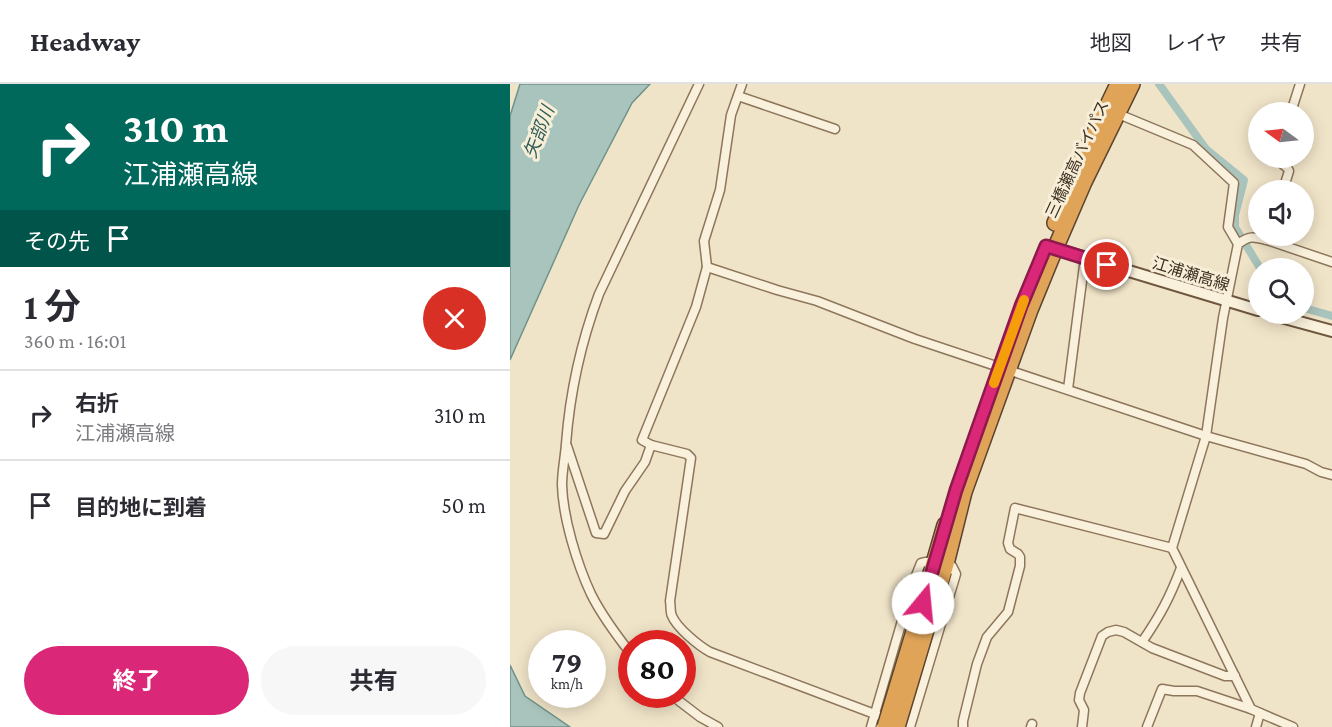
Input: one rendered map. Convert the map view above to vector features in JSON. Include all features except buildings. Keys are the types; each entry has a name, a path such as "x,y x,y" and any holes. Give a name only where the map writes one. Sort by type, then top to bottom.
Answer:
{"highway":[{"name":"三橋瀬高バイパス","path":"885,727 923,619 1004,368 1021,306 1084,182 1112,110 1118,84"},
{"name":"三橋瀬高バイパス","path":"1112,110 1132,84"},
{"name":"三橋瀬高バイパス","path":"897,727 923,619"}],"main road":[{"name":"江浦瀬高線","path":"1050,248 1248,307"},
{"path":"1306,324 1332,331"}],"street":[{"path":"618,637 591,595 568,523 562,477 566,427 573,384 589,322 599,294 699,84"},
{"path":"742,84 731,115 720,190 704,241 707,267 696,307 642,440 651,445 687,454 691,458 670,602 672,615 676,623 700,647 710,652 875,713 910,727 956,574 952,566 928,561 921,563 913,583 875,713 871,727"},
{"path":"1294,102 1300,84"},
{"path":"738,96 835,129"},
{"path":"1112,110 1193,145 1234,183 1228,226 1242,241"},
{"path":"1242,241 1248,239"},
{"path":"1242,241 1227,301 1206,436 1172,548 1235,676 1256,711 1256,727"},
{"path":"1289,246 1332,262"},
{"path":"1068,389 1085,258"},
{"path":"707,267 817,301 915,339 1206,436 1306,464 1332,475"},
{"path":"566,443 596,533 604,534 625,491 645,462 651,445"},
{"path":"963,727 977,664 987,637 1008,612 1020,566 1020,557 1010,549 1008,543 1015,508 1172,548"},
{"path":"1142,642 1158,619 1181,568"},
{"path":"1082,727 1084,710 1079,700 1080,693 1102,636 1108,632 1116,630 1124,632 1152,648 1225,676 1235,676"},
{"path":"1147,727 1162,689 1197,691 1256,711 1293,727"},
{"path":"688,708 717,727"}],"water":[{"name":"矢部川","path":"520,84 650,84 632,103 579,205 510,360 510,116"},
{"path":"510,665 528,698 528,708 542,708 570,727 510,727"}],"waterway":[{"path":"1159,84 1206,149 1244,180 1235,215 1235,227 1254,258"},
{"path":"1314,311 1332,316"}],"slow traffic":[{"path":"994,383 1024,300"}],"route":[{"path":"923,603 956,490 1021,306 1046,246 1107,265"}]}
